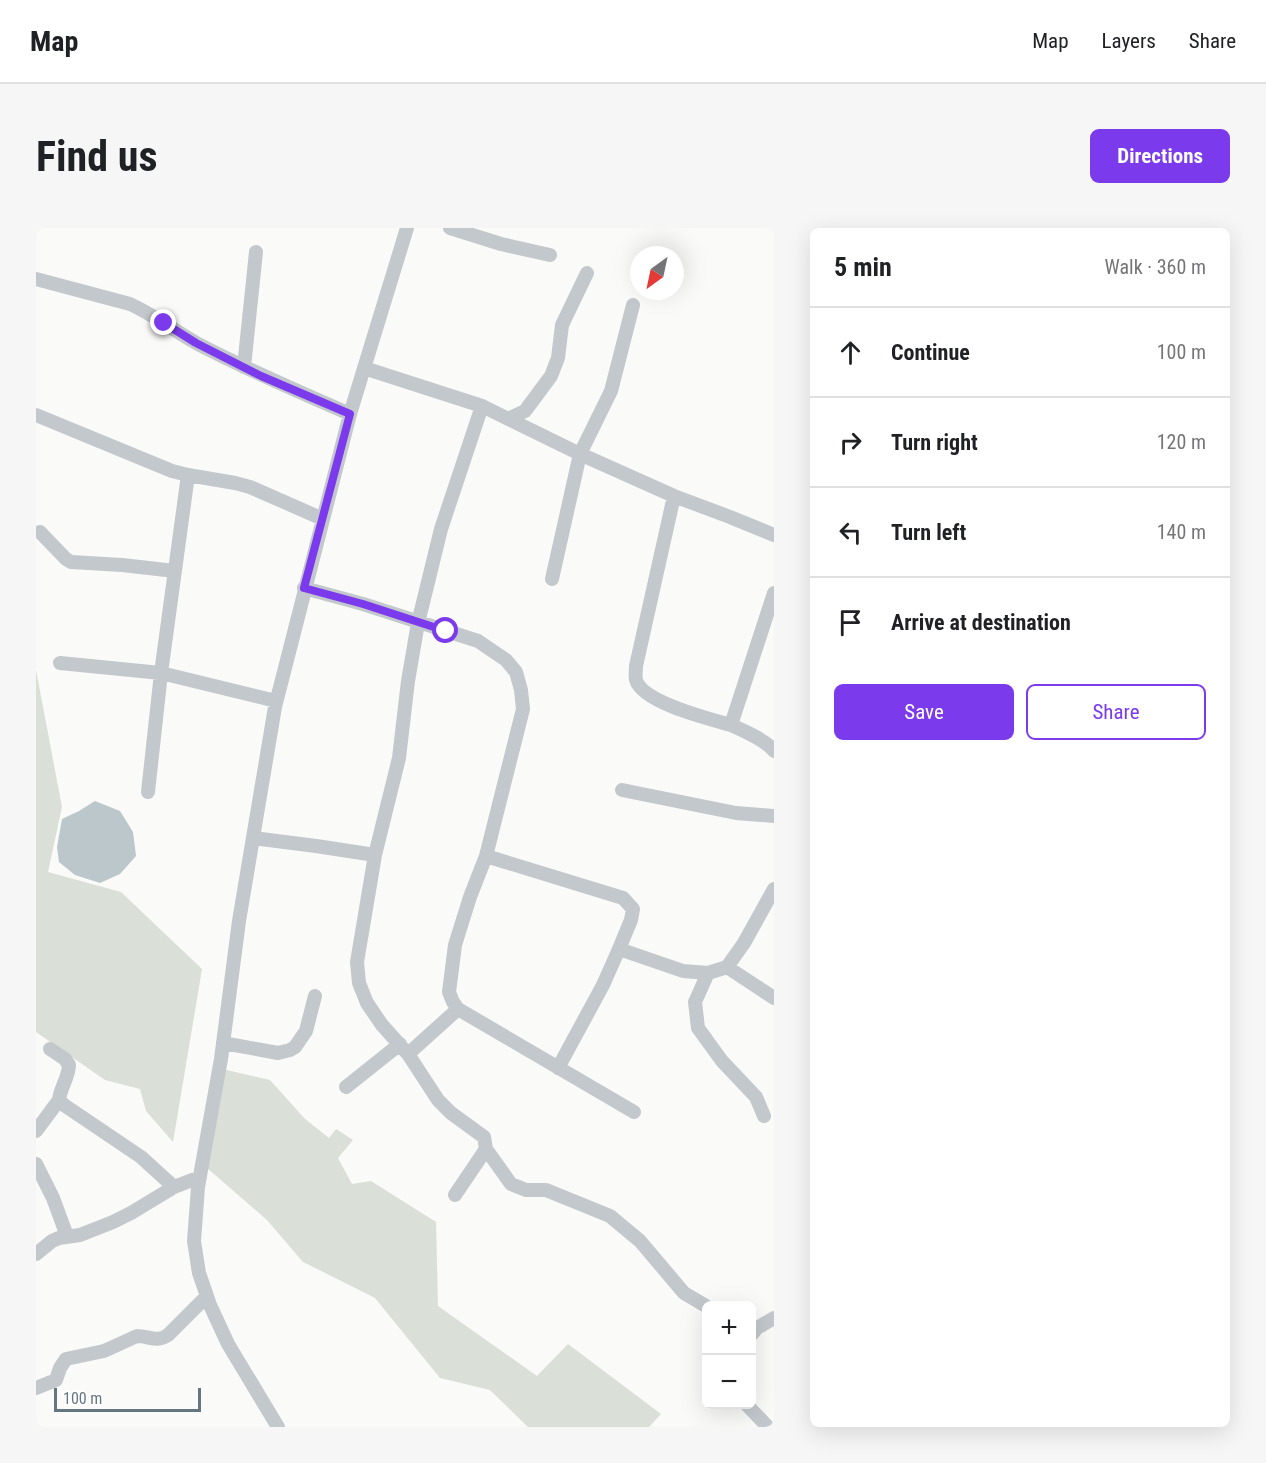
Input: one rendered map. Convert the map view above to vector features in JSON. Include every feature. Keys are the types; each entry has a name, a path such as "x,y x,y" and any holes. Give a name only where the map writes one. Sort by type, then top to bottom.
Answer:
{"street":[{"path":"278,1427 228,1344 207,1296 199,1273 194,1241 195,1215 223,1043 239,921 276,701 350,414 407,228"},
{"path":"450,228 501,244 550,255"},
{"path":"244,367 256,252"},
{"path":"508,419 525,411 551,376 558,358 562,325 587,273"},
{"path":"36,279 130,304 196,343 261,376 350,414"},
{"path":"552,579 580,454 611,392 633,305"},
{"path":"364,368 482,406 580,454 674,496 774,535"},
{"path":"482,406 441,529 418,622 399,758 375,855 357,962 359,983 367,1003 382,1025 404,1049 438,1100 451,1113 484,1137 486,1149 511,1184 526,1190 546,1190 610,1216 640,1241 684,1293 702,1304"},
{"path":"36,415 145,460 188,475 249,487 323,519"},
{"path":"148,792 161,673 188,475"},
{"path":"674,496 636,666 635,680 649,696 678,710 731,725 773,748"},
{"path":"40,532 71,562 175,571"},
{"path":"304,588 363,604 478,641 506,660 516,672 523,709 486,856 455,945 450,992 458,1009 634,1112"},
{"path":"731,725 774,594"},
{"path":"60,663 161,673 276,701"},
{"path":"622,790 736,813 774,816"},
{"path":"253,838 375,855"},
{"path":"486,856 623,898 633,909 631,920 603,985 558,1068"},
{"path":"619,949 683,971 708,973 728,967 774,889"},
{"path":"728,967 774,998"},
{"path":"708,973 695,1002 698,1028 722,1061 756,1097 764,1116"},
{"path":"223,1043 278,1053 290,1050 306,1030 315,996"},
{"path":"346,1087 404,1049 458,1009"},
{"path":"36,1131 59,1100 69,1071 69,1065 65,1059 50,1049"},
{"path":"59,1100 141,1157 174,1187"},
{"path":"454,1195 486,1149"},
{"path":"36,1164 53,1198 67,1236"},
{"path":"36,1254 52,1242 67,1236 80,1235 113,1222 174,1187 200,1177"},
{"path":"36,1388 56,1380 63,1362 71,1357 104,1351 137,1336 163,1339 207,1296"},
{"path":"756,1329 774,1318"},
{"path":"751,1409 769,1426"}],"shaded area":[{"path":"36,670 62,807 48,872 121,892 202,969 173,1142 146,1111 140,1089 105,1080 36,1032"},
{"path":"95,801 120,811 133,832 136,856 120,874 100,883 75,875 59,862 57,847 62,819"},
{"path":"222,1069 270,1080 305,1119 329,1138 336,1129 353,1140 338,1158 352,1184 371,1181 436,1222 438,1306 537,1376 568,1344 661,1414 649,1427 528,1427 490,1390 440,1378 375,1298 303,1262 267,1220 207,1168"}],"route":[{"path":"164,323 196,343 261,376 350,414 304,588 446,631"}]}
